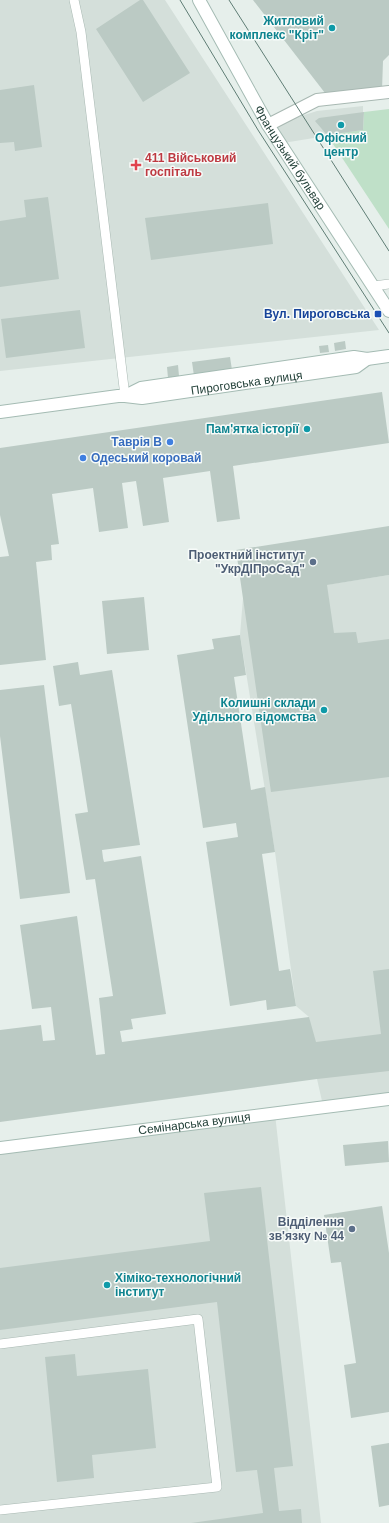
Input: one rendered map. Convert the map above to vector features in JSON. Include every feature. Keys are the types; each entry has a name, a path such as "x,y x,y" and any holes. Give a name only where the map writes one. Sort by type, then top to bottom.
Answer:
{"street":[{"name":"Французький бульвар","path":"199,0 268,125 389,311"},
{"path":"268,125 317,100 389,92"},
{"name":"Пироговська вулиця","path":"0,412 125,396 141,388 354,357 366,360 389,356"},
{"name":"Семінарська вулиця","path":"0,1148 389,1099"}],"lane":[{"path":"74,0 81,32 125,396"},
{"path":"374,286 389,284"},
{"path":"0,1344 198,1319 217,1487 0,1510"}],"shaded area":[{"name":"411 Військовий госпіталь","path":"0,0 165,0 379,330 0,371"},
{"path":"363,106 363,130 283,143 270,126 317,111"},
{"path":"389,575 389,1093 322,1101 317,1079 309,1017 296,1006 275,852 240,635 243,598"},
{"path":"275,1114 321,1523 0,1523 0,1149"}],"green space":[{"path":"389,109 389,229 327,135 363,130 364,112"}],"building":[{"path":"140,0 143,0 190,73 143,102 96,29"},
{"name":"Житловий комплекс \"Кріт\"","path":"253,0 389,0 389,55 383,61 382,90 325,93"},
{"path":"34,85 42,147 15,151 14,142 0,143 0,90"},
{"name":"Офісний центр","path":"364,112 363,130 327,135 315,121 319,118"},
{"path":"48,197 59,279 0,287 0,221 26,217 24,200"},
{"path":"268,203 273,244 151,260 145,218"},
{"path":"80,310 85,348 6,358 1,319"},
{"path":"345,341 346,349 335,351 334,343"},
{"path":"328,345 329,352 320,353 319,346"},
{"path":"230,357 232,370 194,376 192,362"},
{"path":"178,365 179,376 168,378 167,367"},
{"path":"382,392 389,443 233,466 240,519 217,522 210,471 163,478 169,522 143,526 136,481 122,483 128,528 99,532 93,488 52,494 59,544 51,545 52,560 36,562 46,660 0,665 0,557 9,556 0,515 0,448"},
{"name":"Колишні склади Удільного відомства","path":"389,526 389,575 327,585 334,633 356,632 358,643 389,639 389,777 271,792 236,550"},
{"path":"144,597 149,650 107,654 102,601"},
{"path":"240,635 246,675 234,677 251,790 265,787 275,852 262,854 279,971 290,969 296,1006 267,1010 266,1000 230,1006 206,842 238,837 236,823 203,828 177,655 214,649 212,639"},
{"path":"78,662 80,675 112,670 140,845 102,850 103,858 104,862 141,856 166,1014 131,1019 133,1029 120,1031 122,1042 309,1017 316,1042 381,1034 373,971 389,969 389,1071 317,1079 0,1122 0,1030 41,1025 43,1041 55,1040 51,1007 32,1009 20,925 77,916 96,1055 105,1054 99,998 113,996 95,879 86,880 75,814 88,812 71,704 59,706 53,666"},
{"path":"44,685 70,893 20,899 0,736 0,690"},
{"path":"388,1141 389,1162 345,1166 343,1145"},
{"path":"261,1187 293,1466 274,1468 279,1511 301,1509 302,1523 191,1523 263,1513 257,1470 236,1472 217,1302 0,1330 0,1268 210,1241 204,1193"},
{"path":"382,1206 389,1253 389,1412 351,1418 344,1365 356,1363 341,1262 331,1263 324,1215"},
{"path":"75,1354 77,1376 148,1369 156,1448 92,1455 94,1478 57,1482 45,1357"},
{"path":"389,1443 389,1505 379,1507 371,1446"}],"tram line":[{"path":"180,0 258,130 389,333"},
{"path":"229,0 389,251"}],"place":[{"name":"Житловий комплекс \"Кріт\"","path":"332,28"},
{"name":"Офісний центр","path":"341,125"},
{"name":"411 Військовий госпіталь","path":"136,165"},
{"name":"Вул. Пироговська","path":"378,314"},
{"name":"Пам'ятка історії","path":"307,429"},
{"name":"Таврія В","path":"170,442"},
{"name":"Одеський коровай","path":"83,458"},
{"name":"Проектний інститут \"УкрДІПроСад\"","path":"313,562"},
{"name":"Колишні склади Удільного відомства","path":"324,710"},
{"name":"Відділення зв'язку № 44","path":"352,1229"},
{"name":"Хіміко-технологічний інститут","path":"107,1285"}]}
